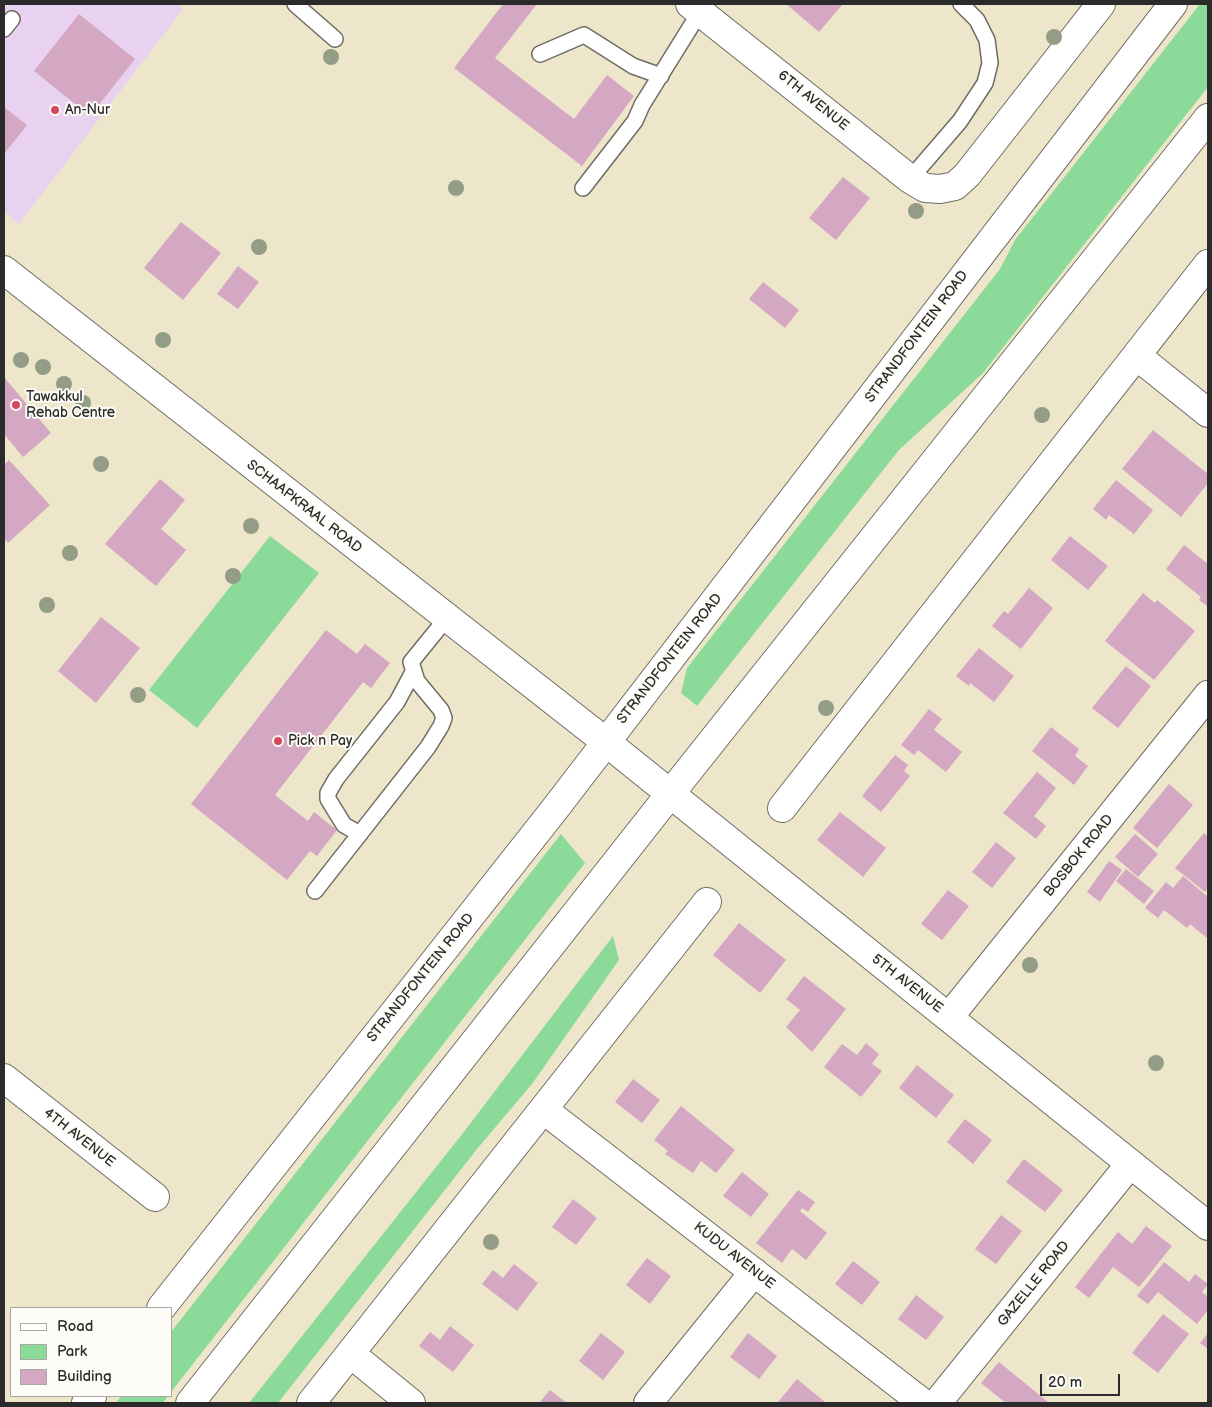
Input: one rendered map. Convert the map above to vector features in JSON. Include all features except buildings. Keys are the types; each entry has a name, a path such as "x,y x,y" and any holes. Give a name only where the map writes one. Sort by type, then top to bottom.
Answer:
{"street":[{"name":"6TH AVENUE","path":"698,6 910,179 925,188 940,189 955,186 967,175 1101,4"},
{"name":"STRANDFONTEIN ROAD","path":"162,1307 606,742 1173,4"},
{"path":"190,1403 670,794 1208,118"},
{"path":"782,808 1208,264"},
{"name":"SCHAAPKRAAL ROAD","path":"4,270 446,619 606,742"},
{"path":"1137,356 1208,413"},
{"name":"BOSBOK ROAD","path":"949,1017 1208,695"},
{"name":"5TH AVENUE","path":"606,742 1208,1226"},
{"path":"311,1403 707,902"},
{"name":"4TH AVENUE","path":"4,1078 155,1197"},
{"name":"KUDU AVENUE","path":"544,1110 923,1403"},
{"name":"GAZELLE ROAD","path":"937,1403 1130,1164"},
{"path":"648,1403 754,1272"},
{"path":"351,1354 411,1403"}],"lane":[{"path":"295,4 335,39"},
{"path":"910,179 960,121 985,83 990,63 987,40 977,20 961,4"},
{"path":"583,188 635,121 642,105 661,76 698,6"},
{"path":"540,54 584,35 633,66 661,76"},
{"path":"315,891 441,726 444,718 442,710 413,672 411,662 446,619"},
{"path":"360,834 344,825 328,799 328,793 336,779 397,702 413,672"}],"shaded area":[{"name":"An-Nur","path":"4,4 177,4 183,9 19,224 4,212"}],"green space":[{"path":"1200,4 1208,4 1208,87 983,373 899,450 697,706 681,693 687,668 1000,269 1015,240"},
{"path":"270,536 319,573 197,728 149,690"},
{"path":"561,834 585,863 172,1391 172,1331"},
{"path":"613,936 619,960 532,1084 477,1149 278,1403 249,1403 463,1133"},
{"path":"120,1397 167,1397 163,1403 116,1403"}],"place":[{"name":"An-Nur","path":"55,110"},
{"name":"Tawakkul Rehab Centre","path":"16,405"},
{"name":"Pick n Pay","path":"278,741"}]}
